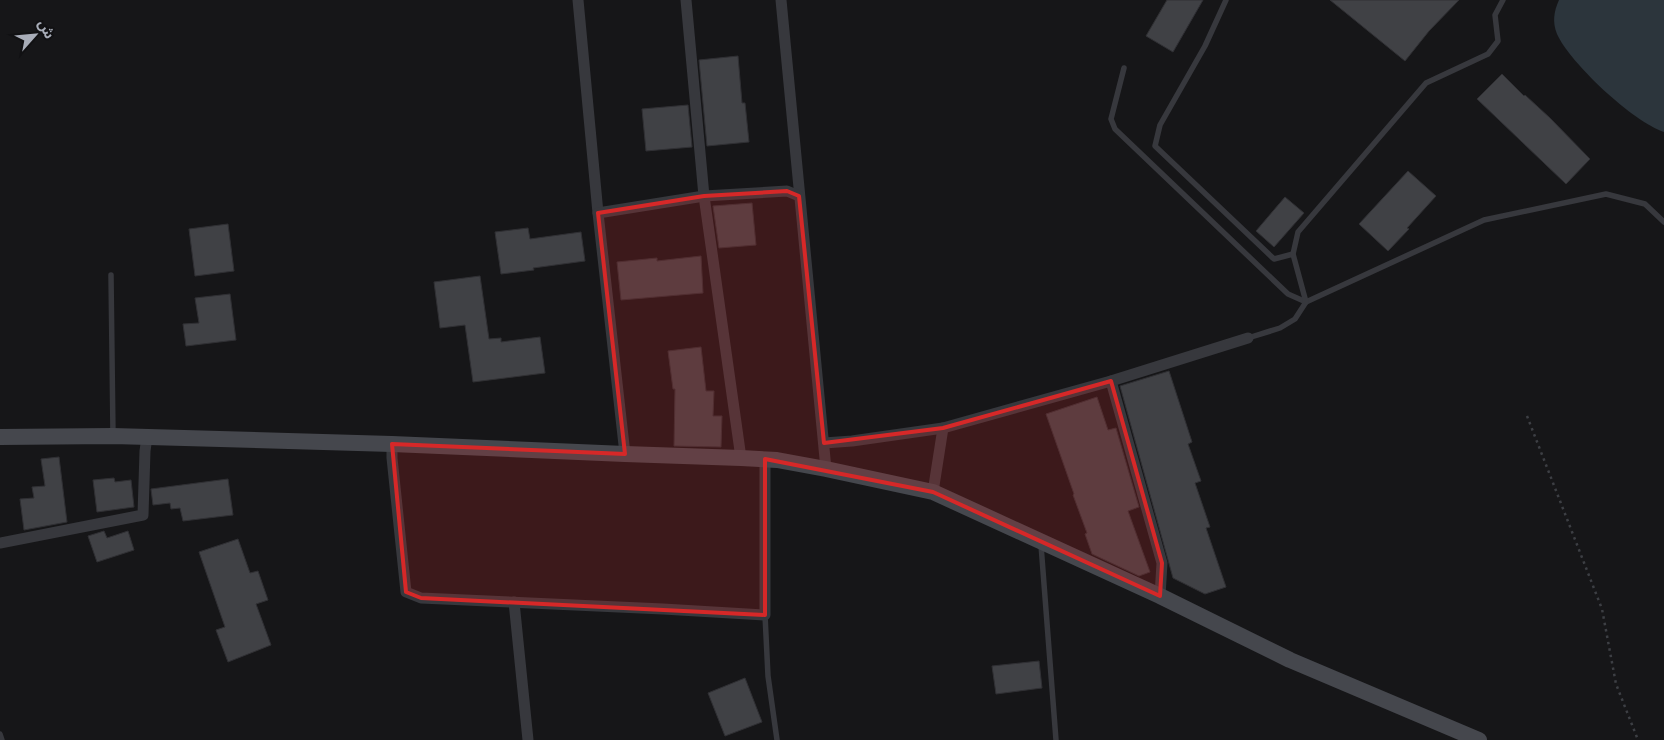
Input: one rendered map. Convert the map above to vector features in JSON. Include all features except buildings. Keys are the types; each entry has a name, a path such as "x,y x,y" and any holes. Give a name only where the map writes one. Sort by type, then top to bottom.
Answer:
{"main road":[{"path":"0,437 113,436 392,444 741,458 826,469 933,492 1160,596 1290,660 1478,740"}],"street":[{"path":"578,0 598,213 625,454"},
{"path":"686,0 704,196 741,458"},
{"path":"780,0 826,469"},
{"path":"598,213 704,196 787,191 800,196"},
{"path":"824,443 852,441 942,428 1111,381 1248,338"},
{"path":"1111,381 1162,562 1160,596"},
{"path":"933,492 942,428"},
{"path":"0,543 143,515 147,437"},
{"path":"392,444 406,592 421,598 765,615 764,460"},
{"path":"514,602 528,740"}],"lane":[{"path":"1226,0 1205,46 1160,125 1154,146 1274,259 1293,254"},
{"path":"1306,302 1293,254 1298,232 1426,83 1488,54 1498,41 1494,15 1503,0"},
{"path":"1124,68 1111,119 1115,129 1288,294 1306,302"},
{"path":"1248,338 1280,328 1295,319 1306,302 1484,220 1606,194 1645,204 1664,222"},
{"path":"111,275 113,436"},
{"path":"1041,542 1056,740"},
{"path":"765,615 768,676 777,740"},
{"path":"0,734 2,740"}],"path":[{"path":"1527,416 1602,609 1616,684 1638,740"}],"highlighted area":[{"path":"787,191 799,196 824,443 943,428 1111,381 1162,563 1160,596 933,492 765,459 765,615 421,598 406,592 392,444 625,454 598,213 704,196"}],"shaded area":[{"path":"1559,0 1664,0 1664,132 1636,117 1604,90 1575,60 1555,30 1554,17"}]}
